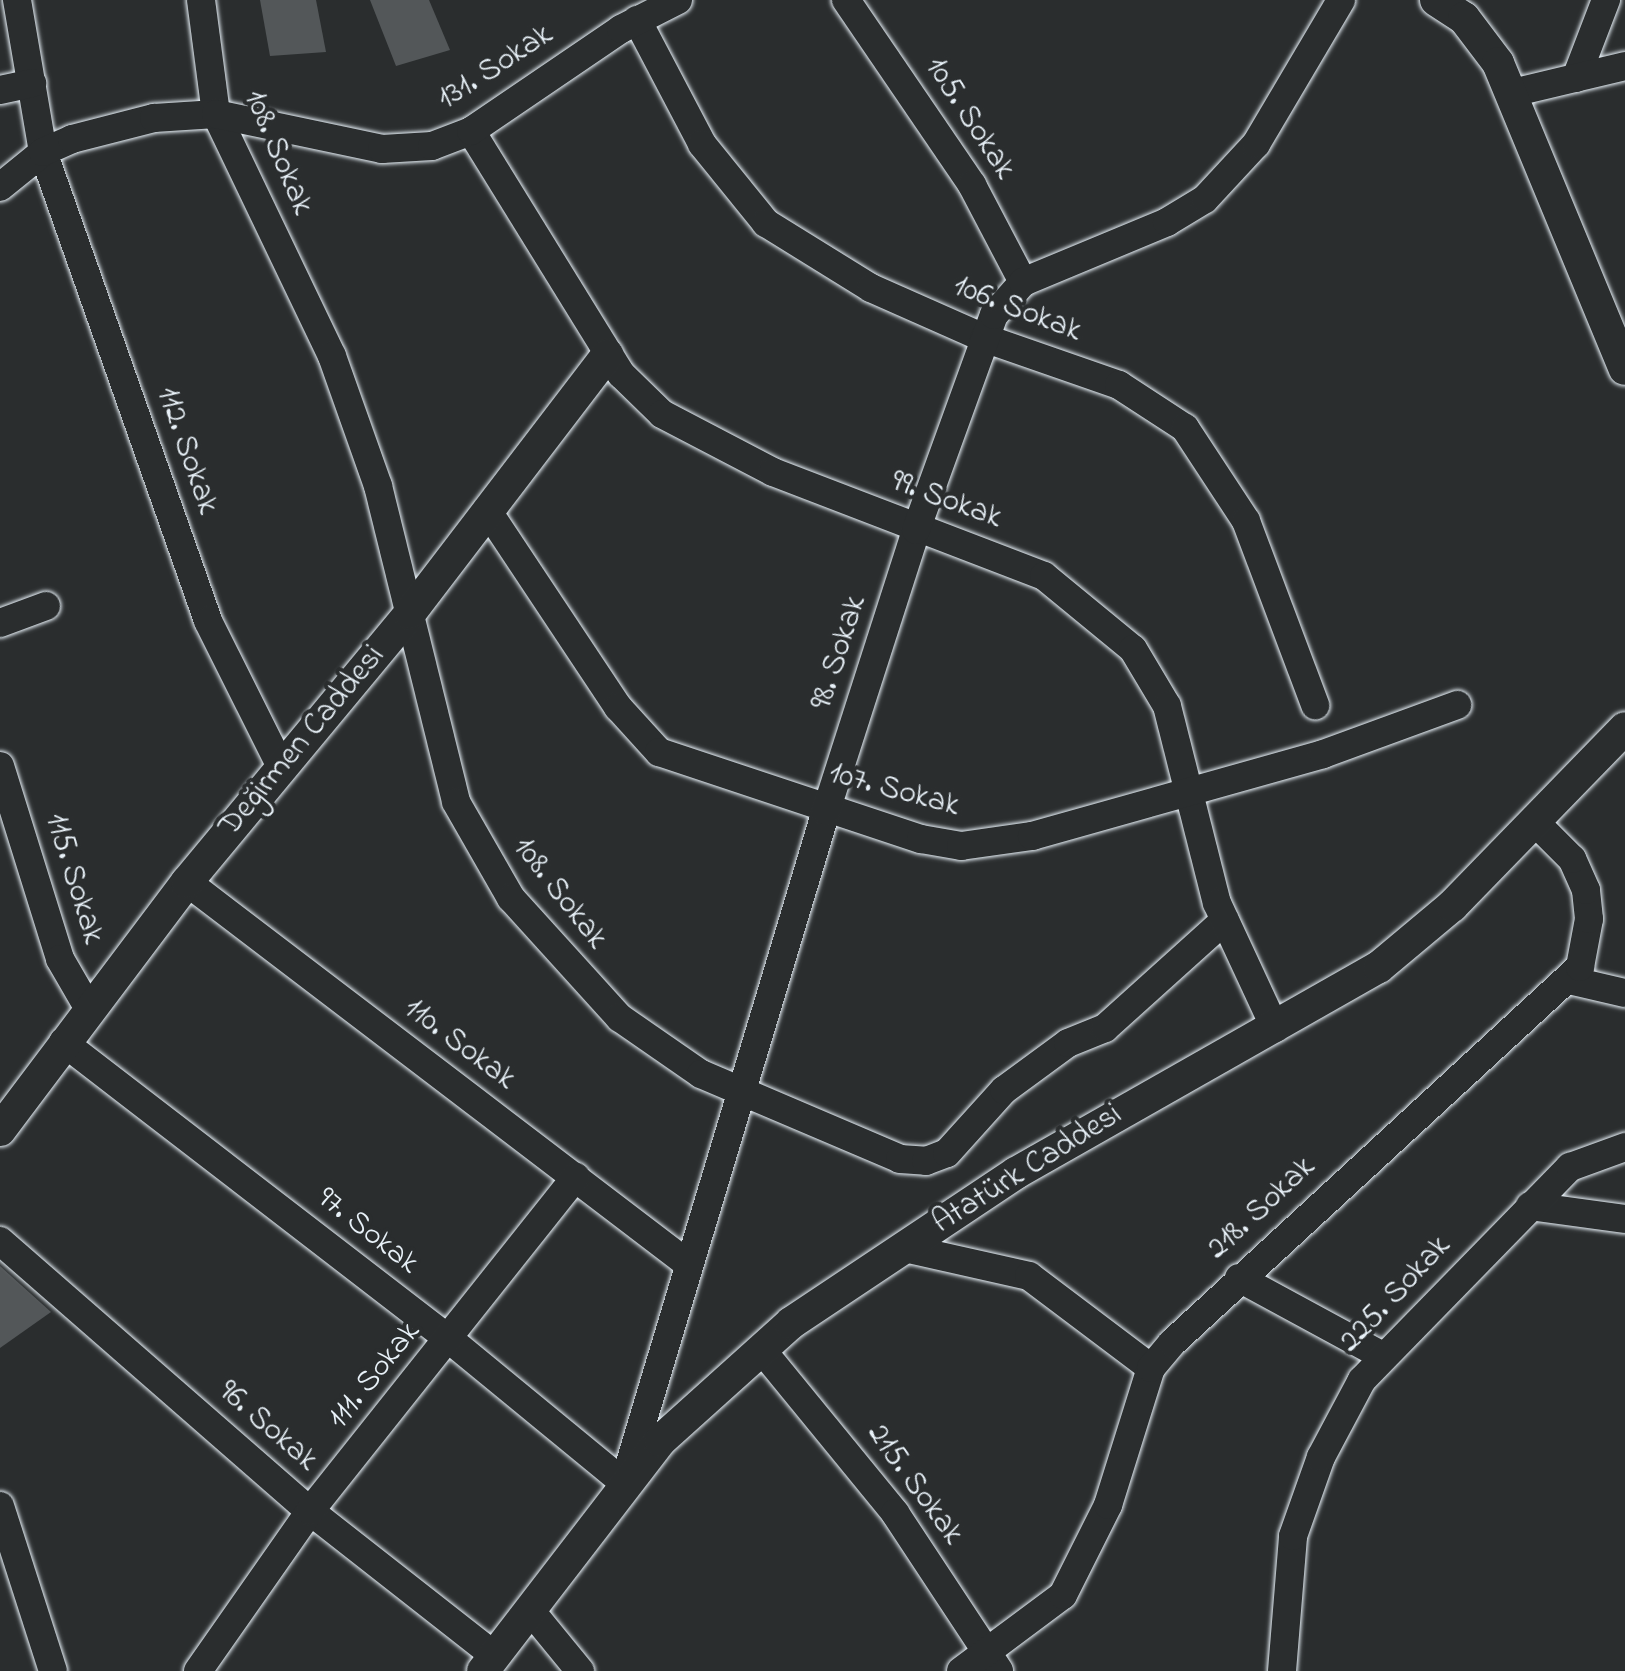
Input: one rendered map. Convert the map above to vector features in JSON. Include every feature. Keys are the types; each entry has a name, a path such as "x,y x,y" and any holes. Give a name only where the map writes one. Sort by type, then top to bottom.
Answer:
{"street":[{"name":"112. Sokak","path":"18,0 44,152 208,621 280,764"},
{"name":"108. Sokak","path":"201,0 216,114 354,410 410,613 456,802 511,898 620,1018 701,1074 900,1158 926,1161 947,1152 1004,1090 1068,1043 1104,1028 1225,920"},
{"name":"131. Sokak","path":"0,188 44,152 108,128 216,114 382,149 432,146 472,131 637,20 678,0"},
{"name":"105. Sokak","path":"846,0 972,185 1022,282"},
{"path":"1022,282 1167,222 1205,199 1256,144 1341,0"},
{"path":"1436,0 1484,40 1512,93 1625,369"},
{"path":"1576,78 1606,0"},
{"name":"106. Sokak","path":"637,20 702,144 766,223 872,288 984,338 1119,385 1186,428 1246,521 1315,705"},
{"path":"1512,93 1625,66"},
{"path":"0,90 32,84"},
{"name":"99. Sokak","path":"472,131 607,355 641,396 698,438 916,530 1044,576 1103,618 1133,648 1166,706 1184,791 1225,920 1275,1028"},
{"name":"98. Sokak","path":"624,1483 740,1088 916,530 984,338 1002,302 1022,282"},
{"name":"Değirmen Caddesi","path":"0,1130 186,882 280,764 410,613 607,355"},
{"name":"107. Sokak","path":"487,510 648,742 694,768 826,811 961,846 1032,836 1323,754 1457,705"},
{"path":"0,623 46,606"},
{"name":"Atatürk Caddesi","path":"489,1664 624,1483 761,1348 1016,1173 1275,1028 1409,944 1625,728"},
{"name":"115. Sokak","path":"0,766 60,958 89,1009"},
{"name":"218. Sokak","path":"961,1671 994,1662 1055,1606 1073,1578 1108,1505 1151,1368 1239,1278 1569,980 1584,952 1586,890 1572,859 1535,822"},
{"name":"110. Sokak","path":"186,882 688,1264"},
{"path":"1569,980 1625,993"},
{"name":"97. Sokak","path":"63,1042 450,1339 624,1483"},
{"name":"225. Sokak","path":"1282,1671 1288,1574 1303,1504 1345,1410 1381,1356 1570,1167 1625,1147"},
{"name":"111. Sokak","path":"198,1671 310,1511 576,1177"},
{"path":"1530,1206 1625,1218"},
{"name":"96. Sokak","path":"0,1241 489,1664"},
{"path":"904,1248 1029,1276 1151,1368"},
{"path":"1239,1278 1381,1356"},
{"name":"215. Sokak","path":"761,1348 868,1476 994,1662"},
{"path":"0,1506 53,1671"},
{"path":"530,1610 580,1671"}],"building":[{"path":"260,0 316,0 326,52 270,56"},
{"path":"370,0 429,0 450,50 396,66"},
{"path":"0,1266 51,1312 0,1348"}]}
